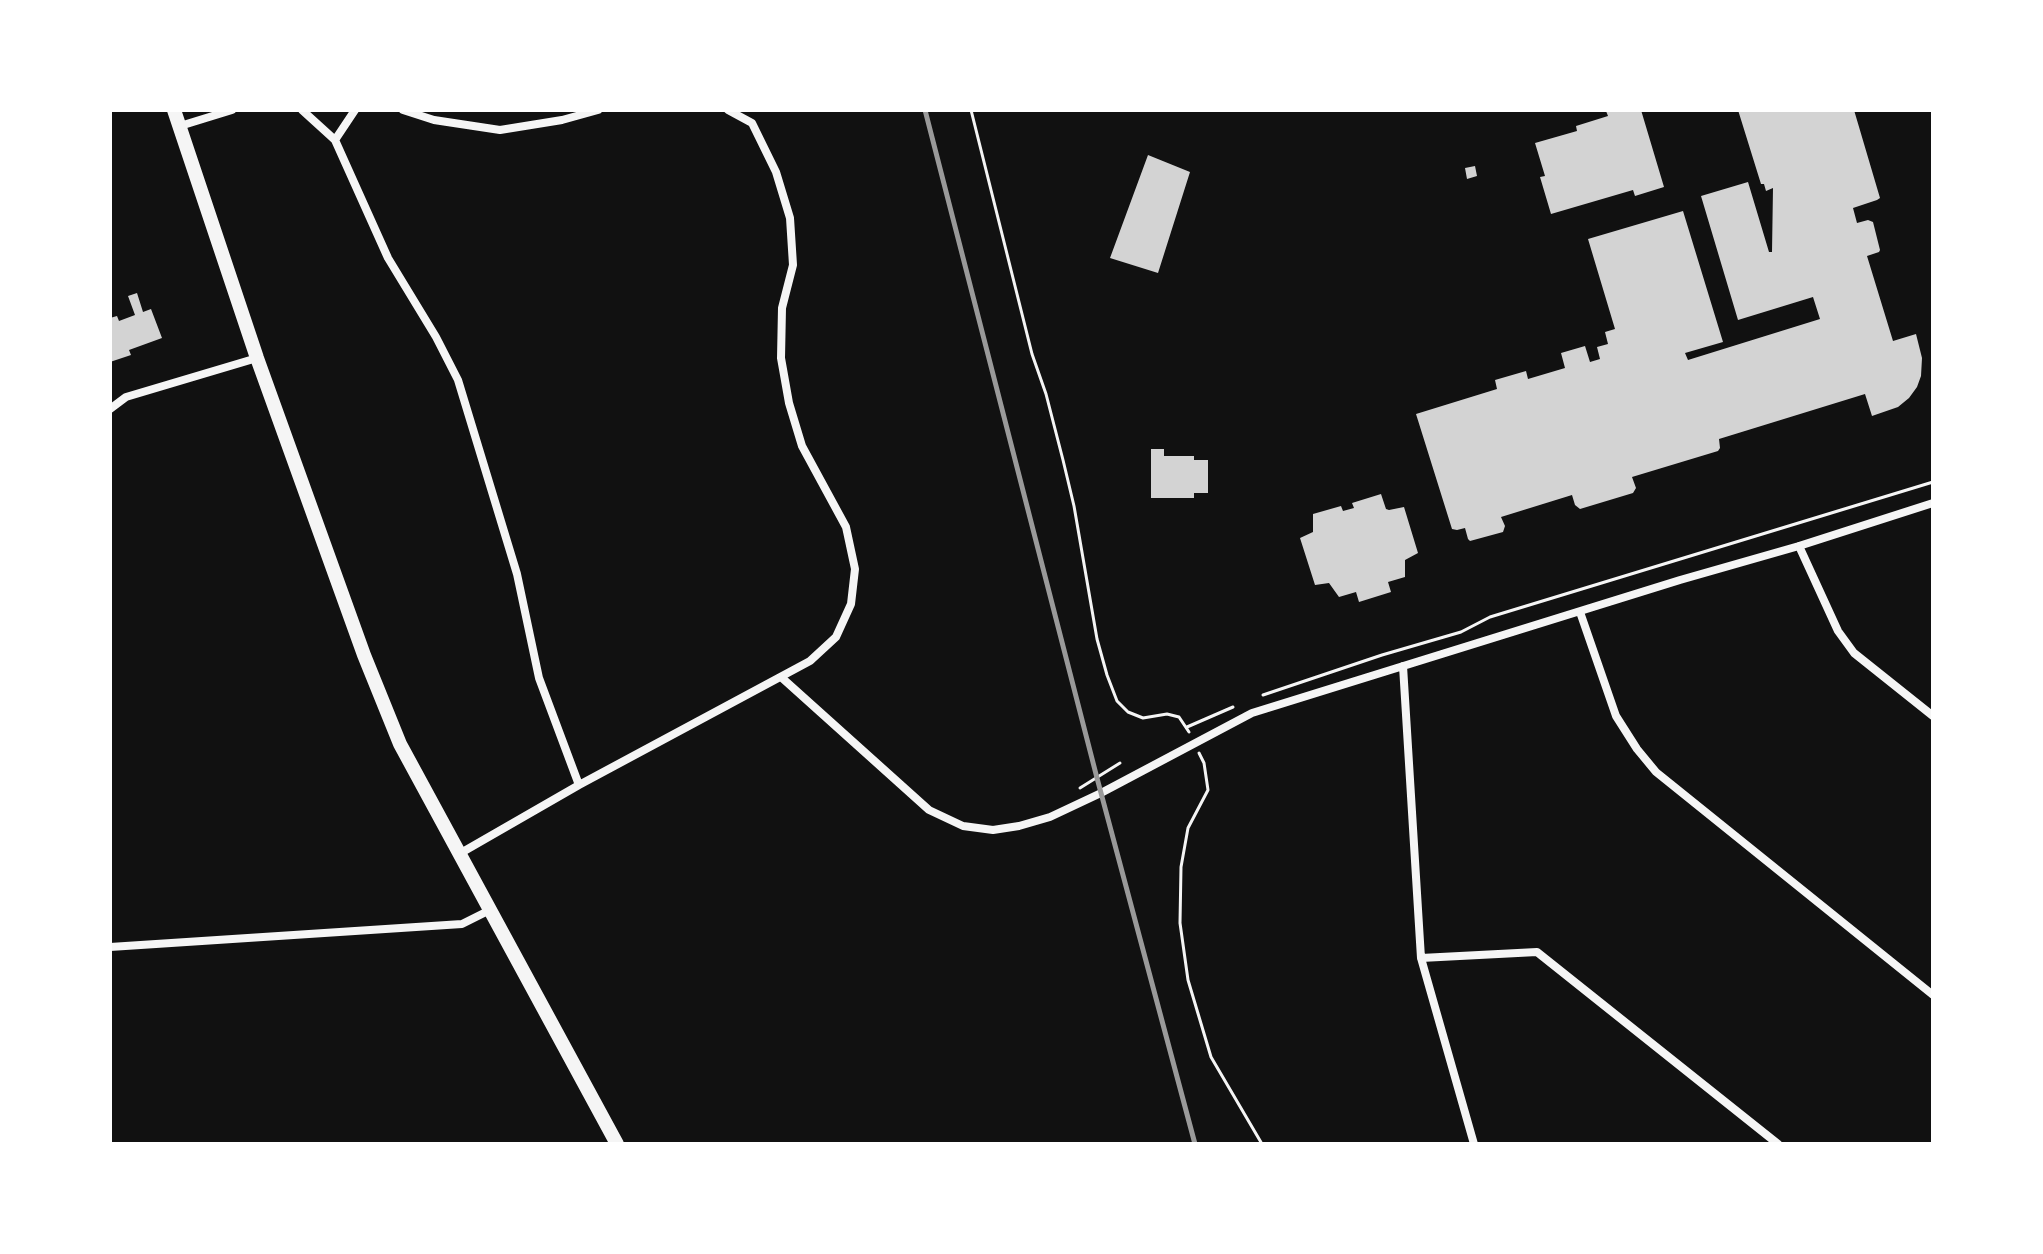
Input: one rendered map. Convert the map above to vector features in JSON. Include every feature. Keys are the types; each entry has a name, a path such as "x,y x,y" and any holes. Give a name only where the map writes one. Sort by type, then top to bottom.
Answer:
{"main road":[{"path":"174,110 257,358 364,655 400,744 617,1144"}],"street":[{"path":"180,126 232,110"},
{"path":"302,110 335,140 388,258 458,380 517,574 539,678 579,785"},
{"path":"335,140 355,110"},
{"path":"403,110 434,120 500,130 562,120 598,110"},
{"path":"459,854 579,785 810,661 836,637 851,604 855,569 846,527 802,446 789,403 781,358 782,308 793,265 790,218 776,172 752,123 728,110"},
{"path":"110,409 126,397 257,358"},
{"path":"781,677 929,810 963,826 993,830 1050,817 1252,713 1933,503"},
{"path":"1799,546 1838,631 1854,653 1933,716"},
{"path":"1580,612 1616,716 1656,772 1933,995"},
{"path":"1403,666 1421,958 1474,1144"},
{"path":"110,947 462,924 490,910"},
{"path":"1421,958 1537,952 1778,1144"}],"path":[{"path":"971,110 1032,354 1066,471 1097,639 1107,675 1117,701 1128,712 1143,718 1167,714 1179,717 1204,763 1208,790 1188,828 1181,867 1180,923 1188,980 1211,1057 1262,1144"},
{"path":"1253,699 1461,632 1490,617 1933,482"},
{"path":"1187,727 1240,705"},
{"path":"1075,791 1120,763"}],"building":[{"path":"1641,110 1664,187 1635,196 1633,190 1551,214 1540,177 1545,176 1535,143 1577,131 1576,126 1608,116 1606,111"},
{"path":"1738,110 1854,110 1880,198 1853,208 1857,223 1873,222 1880,250 1867,256 1893,341 1916,334 1922,358 1917,387 1898,407 1872,416 1865,394 1719,439 1718,451 1632,477 1636,488 1633,493 1580,509 1572,495 1501,517 1505,526 1503,532 1470,541 1465,528 1452,529 1416,414 1497,389 1495,380 1526,371 1528,379 1565,368 1561,353 1585,346 1590,362 1600,359 1597,347 1608,344 1605,332 1615,329 1588,239 1683,211 1723,342 1685,353 1688,360 1820,319 1813,297 1738,320 1701,196 1748,182 1769,252 1772,252 1773,188 1766,191 1764,184 1761,184"},
{"path":"1148,155 1190,172 1158,273 1110,258"},
{"path":"1475,166 1477,176 1467,179 1465,168"},
{"path":"137,293 143,312 151,309 162,338 129,350 131,355 110,362 110,318 117,316 119,321 135,315 128,296"},
{"path":"1151,449 1164,449 1164,456 1194,456 1194,460 1208,460 1208,493 1194,493 1194,498 1151,498"},
{"path":"1381,494 1386,509 1404,507 1418,553 1405,560 1405,577 1388,582 1391,592 1359,602 1356,592 1339,597 1329,583 1315,585 1300,538 1313,532 1313,514 1341,506 1343,511 1354,508 1352,503"}],"railway":[{"path":"925,110 1195,1144"}]}
